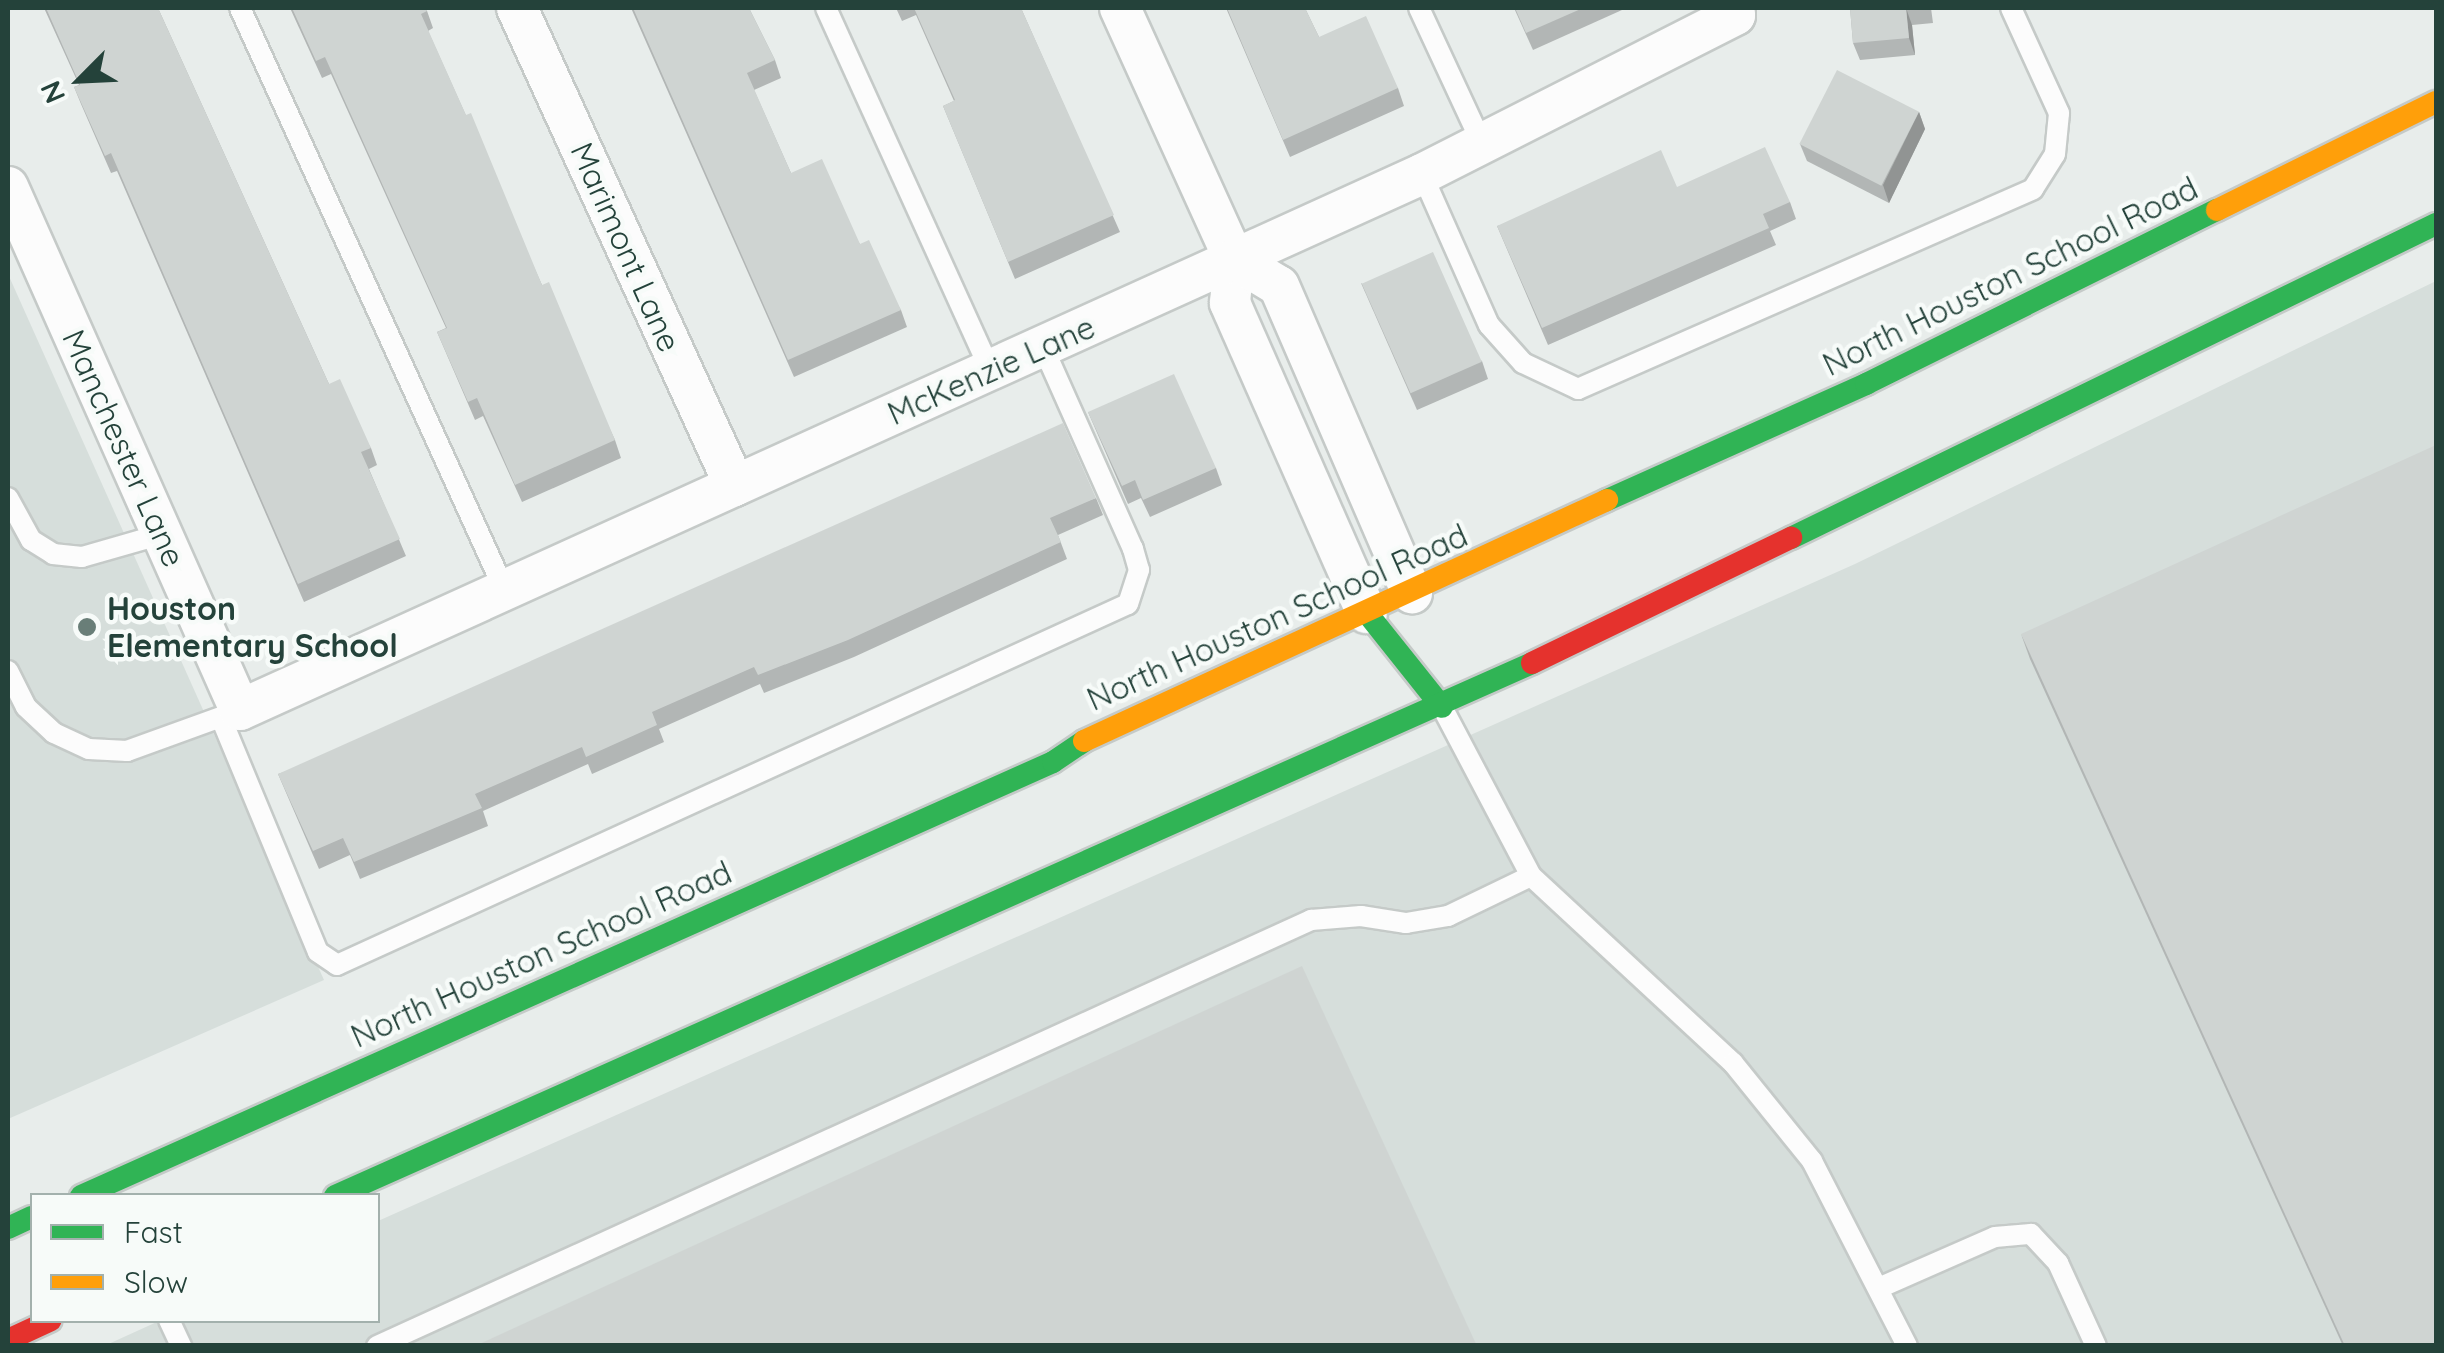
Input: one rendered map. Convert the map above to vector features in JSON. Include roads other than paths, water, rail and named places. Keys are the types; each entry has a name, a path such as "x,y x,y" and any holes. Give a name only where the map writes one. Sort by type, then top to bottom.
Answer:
{"main road":[{"name":"North Houston School Road","path":"87,1193 1053,762 1111,724 1367,614 1415,602 2436,102"},
{"path":"341,1193 1442,707 2139,374 2436,224"},
{"path":"1367,614 1442,707"},
{"path":"1427,650 1442,707"},
{"path":"8,1340 45,1323"}],"street":[{"name":"Marimont Lane","path":"517,8 735,486"},
{"path":"1120,8 1234,260 1230,304 1367,614"},
{"name":"McKenzie Lane","path":"231,714 1422,174 1739,10"},
{"name":"Manchester Lane","path":"8,187 162,534 231,714"},
{"path":"1234,260 1279,286 1415,602"}],"lane":[{"path":"240,8 504,590"},
{"path":"826,8 990,370"},
{"path":"1419,8 1482,144"},
{"path":"1422,174 1489,324 1523,363 1578,389 2033,189 2055,154 2059,113 2011,8"},
{"path":"8,671 26,708 54,734 89,748 127,751 231,714 318,952 337,965 1128,604 1139,570 1132,549 1042,347"},
{"path":"8,498 31,540 53,554 82,556 162,534"},
{"path":"1442,707 1531,876 1733,1062 1812,1160 1907,1346"},
{"path":"377,1346 1311,920 1361,916 1406,922 1448,916 1531,876"},
{"path":"1880,1288 1995,1237 2031,1234 2058,1263 2096,1346"},
{"path":"170,1323 181,1346"}],"place":[{"name":"Houston Elementary School","path":"87,627"}]}
